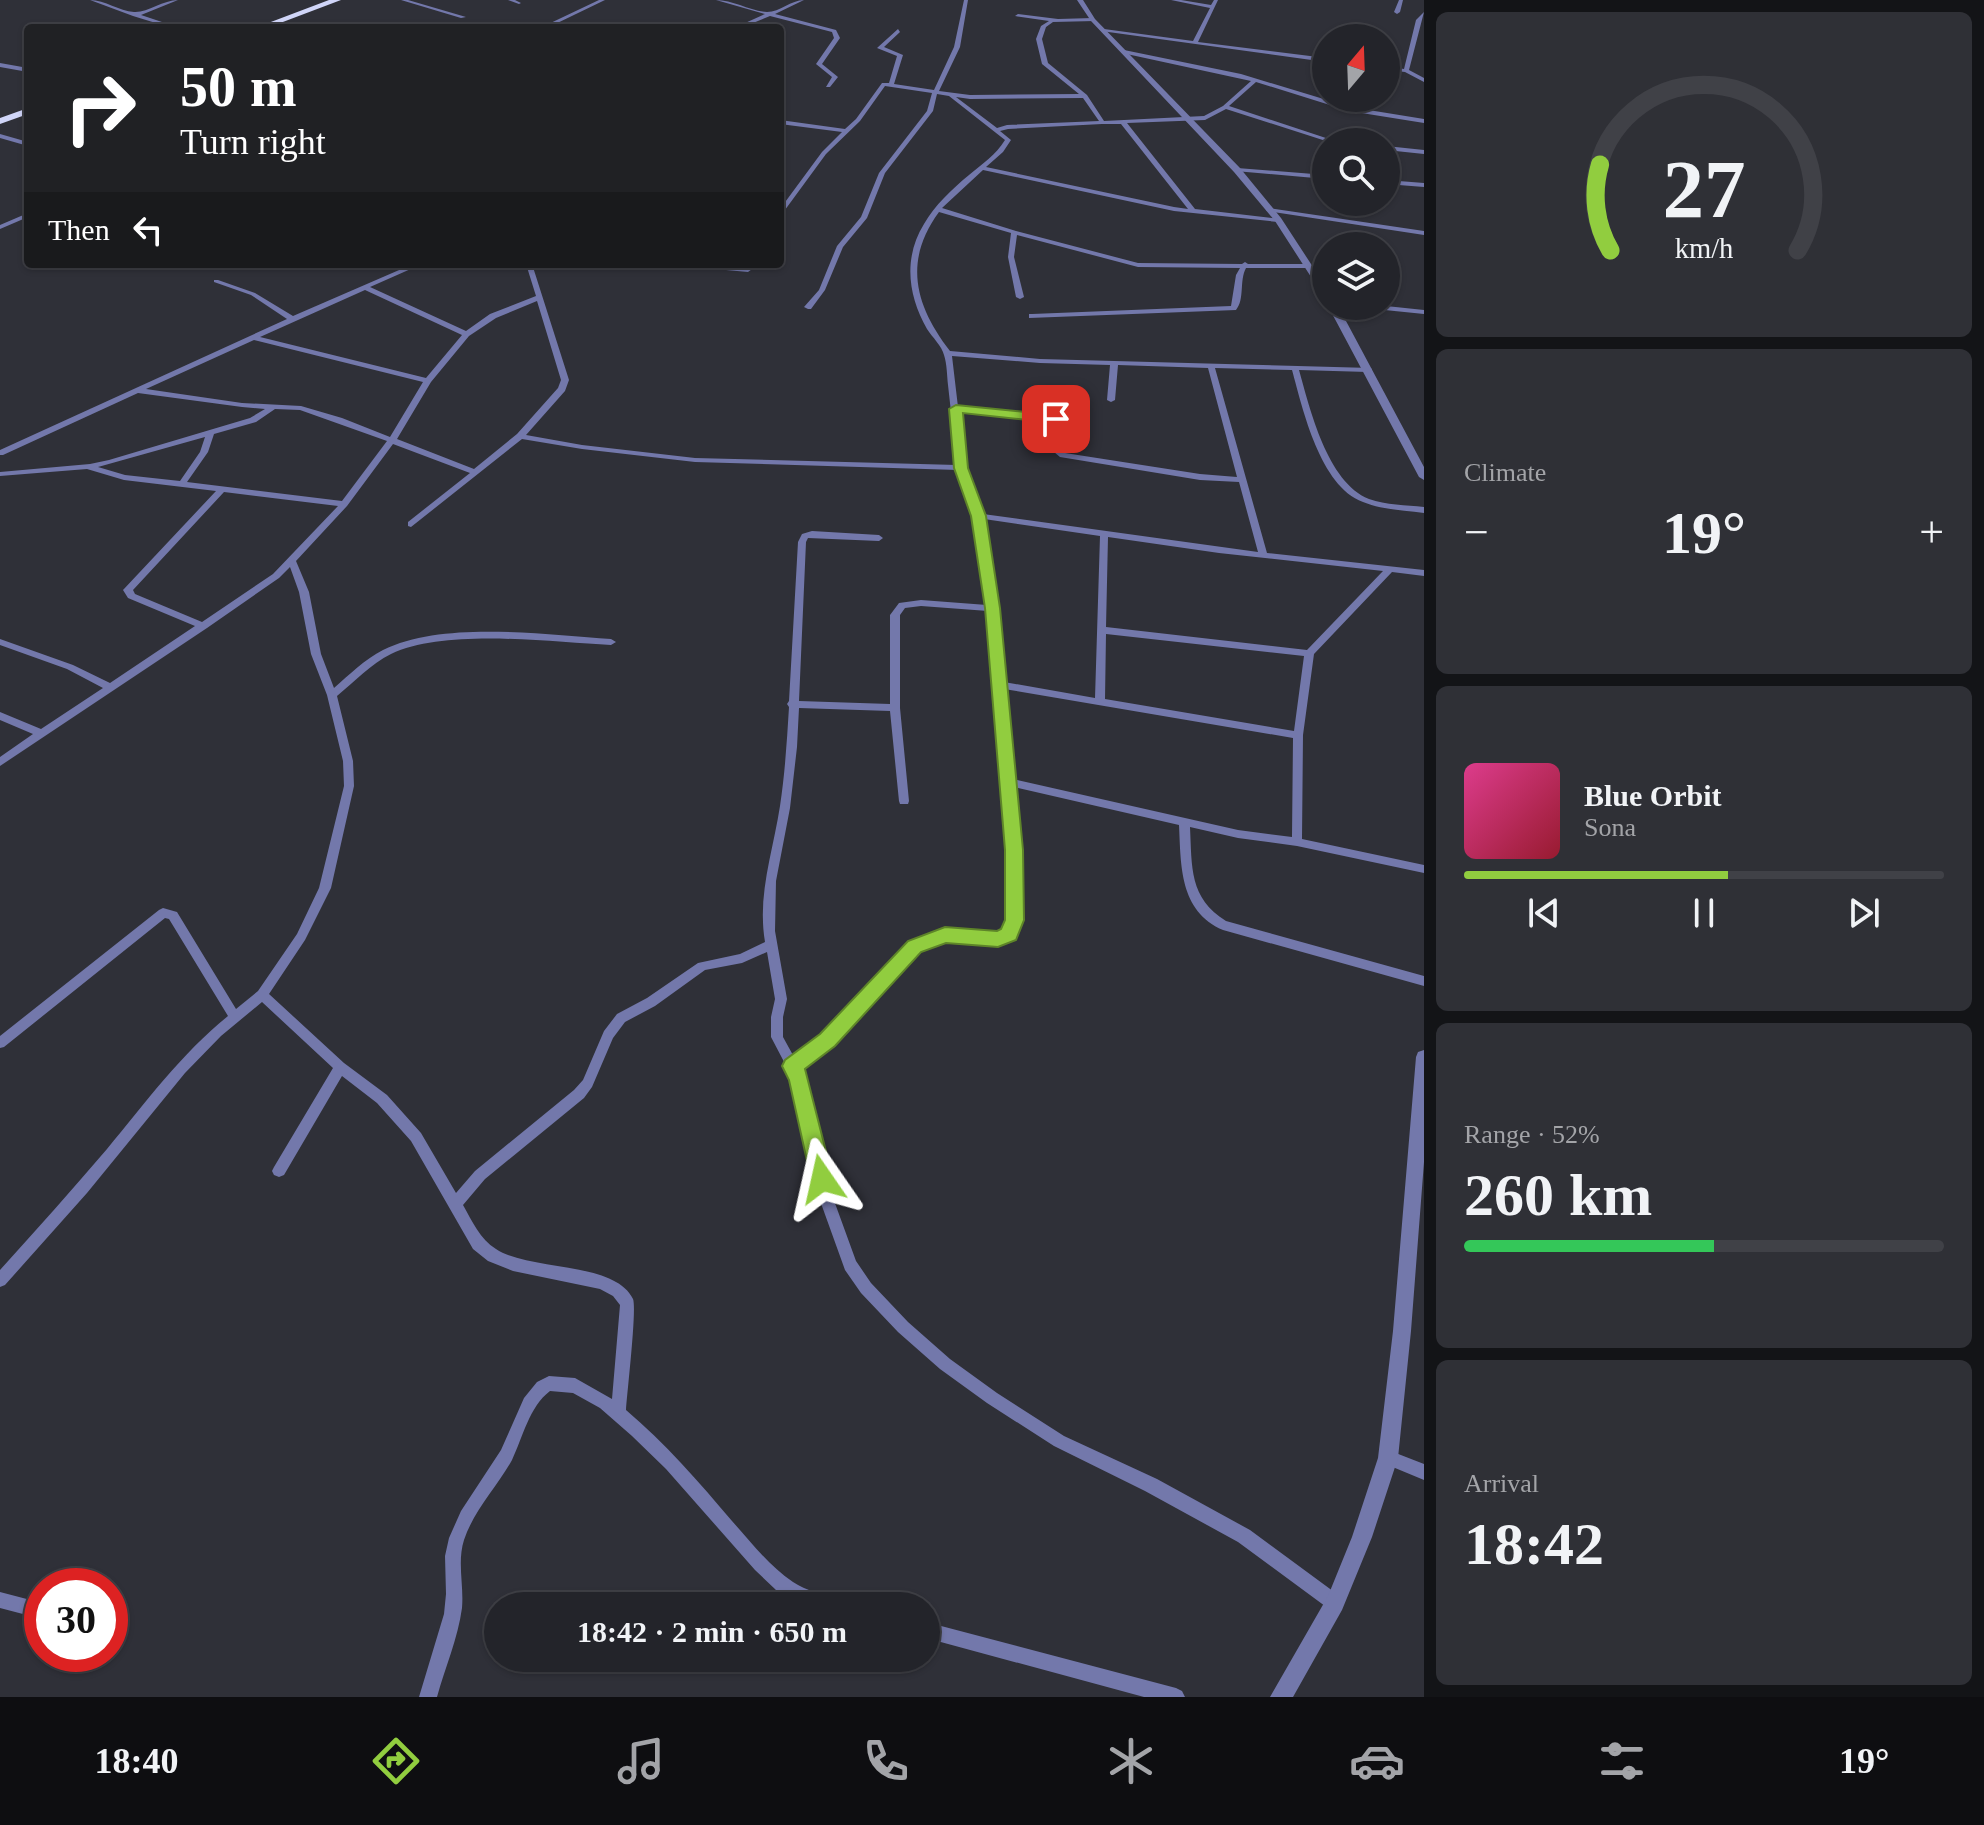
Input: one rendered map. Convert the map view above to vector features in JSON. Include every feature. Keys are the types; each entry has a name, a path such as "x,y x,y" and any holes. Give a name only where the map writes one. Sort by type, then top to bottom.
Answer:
{"highway":[{"path":"270,24 337,0"},
{"path":"0,121 24,112"}],"street":[{"path":"92,0 164,24"},
{"path":"134,15 176,0"},
{"path":"403,0 463,17"},
{"path":"510,0 519,3"},
{"path":"552,24 603,0"},
{"path":"718,0 836,33 837,38 819,64 835,77 828,86"},
{"path":"746,24 802,0"},
{"path":"808,307 822,290 840,246 864,218 882,173 930,111 957,47 966,0"},
{"path":"1080,0 1093,20 1237,170 1278,220 1312,273"},
{"path":"1173,0 1215,3 1195,42"},
{"path":"1397,12 1401,0"},
{"path":"1406,71 1419,20 1424,14"},
{"path":"1018,16 1093,20"},
{"path":"1056,20 1044,26 1040,33 1045,64 1085,96 1103,123"},
{"path":"891,84 900,55 880,48 898,31"},
{"path":"1104,31 1312,58"},
{"path":"1413,45 1424,46"},
{"path":"1124,52 1255,80 1349,109 1424,121"},
{"path":"0,65 24,69"},
{"path":"1400,70 1424,80"},
{"path":"998,130 1007,127 1205,118 1225,107 1255,80"},
{"path":"784,208 824,153 863,114 882,85 952,96 1085,96"},
{"path":"792,1066 828,1040 902,959 924,940 945,935 986,939 1009,935 1015,920 1016,890 1008,782 992,608 979,516 961,468 948,353 925,319 913,288 914,255 937,209 983,168 1008,140 952,96"},
{"path":"1225,107 1312,135"},
{"path":"988,122 1007,127"},
{"path":"784,123 845,131"},
{"path":"1124,123 1194,212"},
{"path":"0,136 24,143"},
{"path":"1400,149 1424,152"},
{"path":"983,168 1194,212 1278,220"},
{"path":"1237,170 1312,176"},
{"path":"1400,183 1424,185"},
{"path":"937,209 1138,265 1307,266"},
{"path":"1269,210 1424,233"},
{"path":"0,227 24,217"},
{"path":"1014,232 1011,257 1020,297"},
{"path":"1032,316 1233,308 1239,275 1245,264"},
{"path":"0,453 409,268"},
{"path":"411,524 520,436 562,389 565,380 530,268"},
{"path":"726,268 751,268"},
{"path":"216,281 253,294 292,319"},
{"path":"364,287 466,334"},
{"path":"0,762 204,626 292,562 344,504 392,440 428,381 466,334 493,316 538,298"},
{"path":"1400,310 1424,312"},
{"path":"1341,320 1424,477"},
{"path":"256,338 428,381"},
{"path":"948,353 1114,364 1368,370"},
{"path":"1111,400 1114,364"},
{"path":"1211,366 1263,555"},
{"path":"1295,368 1307,412 1325,453 1350,490 1363,500 1424,510"},
{"path":"140,391 172,398 301,408 473,471"},
{"path":"0,474 90,466 253,420 273,407"},
{"path":"956,409 1059,420 1058,452 1063,455 1200,477 1241,480"},
{"path":"182,484 204,452 211,431"},
{"path":"520,436 582,447 695,460 961,468"},
{"path":"90,466 124,477 344,504"},
{"path":"204,626 131,596 128,590 222,489"},
{"path":"979,516 1104,535 1424,573"},
{"path":"879,538 812,534 805,536 802,542 785,808 770,881 771,950 781,999 777,1037 799,1078 825,1195 850,1265 866,1288 903,1327 945,1364 992,1398 1059,1441 1151,1485 1244,1536 1335,1603"},
{"path":"1100,702 1104,535"},
{"path":"0,1280 82,1189 181,1069 234,1016 262,995 301,937 319,900 349,786 348,761 332,695 316,654 304,592 292,562"},
{"path":"1297,842 1298,735 1309,653 1389,570"},
{"path":"904,801 895,708 895,615 902,605 921,603 992,608"},
{"path":"1101,630 1309,653"},
{"path":"332,695 386,653 415,642 452,637 611,642"},
{"path":"0,642 70,667 111,688"},
{"path":"999,685 1298,735"},
{"path":"792,704 895,708"},
{"path":"0,716 42,734"},
{"path":"1008,782 1238,834 1297,842 1424,869"},
{"path":"1184,821 1191,887 1201,911 1209,919 1424,981"},
{"path":"0,1043 163,913 173,915 188,936 234,1016"},
{"path":"456,1203 480,1175 579,1094 588,1083 608,1035 621,1018 651,1002 702,966 771,950"},
{"path":"262,995 340,1067 382,1099 416,1137 478,1244 495,1259 604,1283 623,1293 627,1303 618,1415"},
{"path":"1281,1697 1335,1603 1362,1537 1388,1458 1402,1331 1424,1057"},
{"path":"279,1171 340,1067"},
{"path":"428,1697 454,1603 450,1563 458,1535 506,1455 540,1388 549,1383 569,1383 603,1401 655,1446 782,1585 799,1592"},
{"path":"1388,1458 1424,1472"},
{"path":"0,1600 24,1606"},
{"path":"940,1634 1176,1697"}],"route":[{"path":"822,1179 799,1078 792,1066 828,1040 914,946 945,935 998,939 1009,935 1015,920 1014,850 992,608 979,516 961,468 956,409 1056,419"}]}
